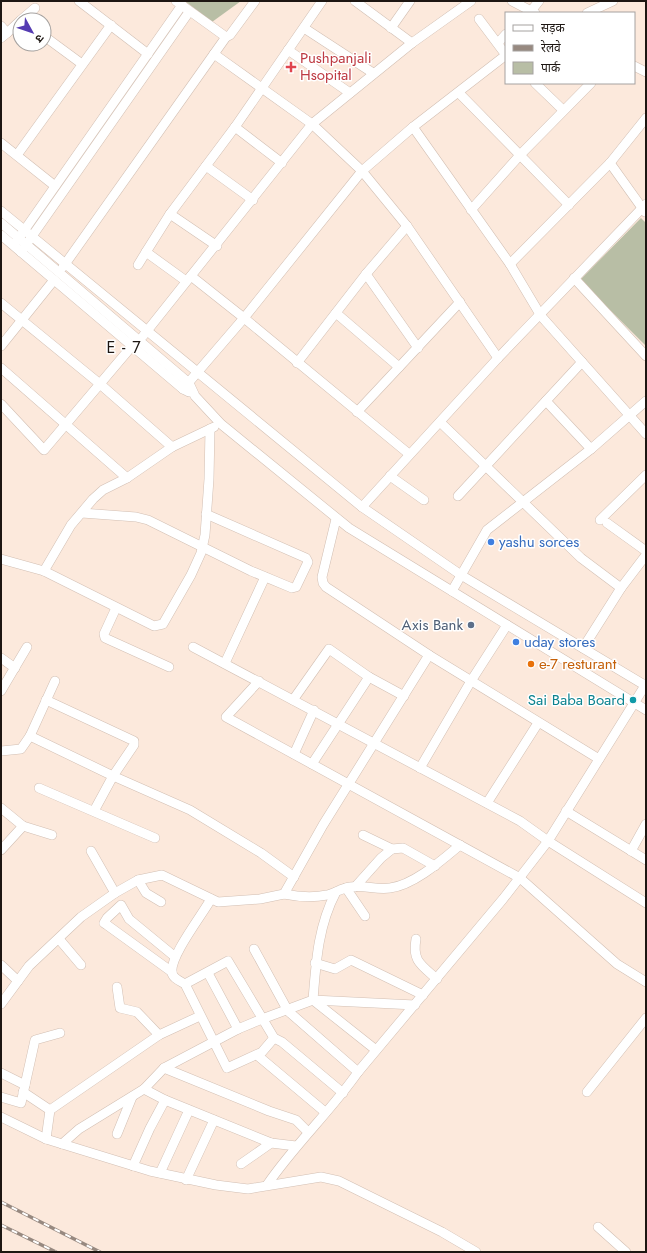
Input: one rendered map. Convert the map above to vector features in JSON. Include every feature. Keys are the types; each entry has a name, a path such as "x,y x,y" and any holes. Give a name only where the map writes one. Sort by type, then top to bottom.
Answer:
{"street":[{"path":"79,1 148,54"},
{"path":"60,272 65,262 226,37 230,35 255,1"},
{"path":"138,265 170,214 235,127 322,1"},
{"path":"354,1 412,42"},
{"path":"365,9 371,1"},
{"path":"391,28 410,1"},
{"path":"1,404 44,450 135,343 147,332 188,279 217,246 312,124 412,42 471,1"},
{"path":"512,1 529,11 539,1"},
{"path":"589,12 613,1"},
{"path":"16,242 148,54 179,3 189,12 226,37"},
{"path":"30,12 35,8"},
{"path":"24,248 189,12"},
{"path":"479,19 505,54"},
{"path":"17,155 111,25"},
{"path":"3,32 12,26"},
{"path":"304,28 373,74"},
{"path":"498,43 505,35"},
{"path":"52,42 82,64"},
{"path":"288,50 350,93"},
{"path":"214,54 312,124 362,170 407,226 498,358"},
{"path":"186,386 244,318 362,170 413,127 459,93 505,56"},
{"path":"635,66 646,72"},
{"path":"536,84 563,110"},
{"path":"471,210 520,155 590,84"},
{"path":"459,93 569,205"},
{"path":"510,264 610,163 644,125"},
{"path":"235,127 282,162"},
{"path":"413,127 510,264 540,316 646,434"},
{"path":"1,143 55,186"},
{"path":"362,507 498,358 540,316 574,278 645,208 610,163"},
{"path":"206,166 253,200"},
{"path":"1,211 362,507 461,575 646,685 548,841 520,878 376,1050 343,1093 296,1146 267,1185"},
{"path":"170,214 217,246"},
{"path":"1,223 16,242"},
{"path":"297,363 366,274 407,226"},
{"path":"1,235 16,242 60,272 135,343"},
{"path":"24,248 54,280 135,343 186,386 221,424 336,519 646,710"},
{"path":"146,252 244,318 409,454"},
{"path":"366,274 418,348"},
{"path":"574,278 645,352"},
{"path":"1,346 54,280"},
{"path":"357,412 460,302"},
{"path":"1,303 100,384 172,447"},
{"path":"336,313 399,367"},
{"path":"458,496 485,465 582,362"},
{"path":"1,368 127,478"},
{"path":"546,401 591,449"},
{"path":"452,591 487,530 591,449 646,402"},
{"path":"440,422 581,558 621,588"},
{"path":"44,571 71,526 93,498 102,490 127,478 172,447 221,424"},
{"path":"1,559 44,571 154,626 163,624 191,575 202,547 206,514 210,429"},
{"path":"646,475 642,485 603,521 646,551"},
{"path":"390,476 424,500"},
{"path":"82,513 136,517 148,520 265,577 294,589 307,560 304,557 206,514"},
{"path":"336,519 322,577 323,583 330,590 429,655 599,760"},
{"path":"583,648 621,588 646,555"},
{"path":"225,663 265,577"},
{"path":"116,608 104,634 105,638 169,667"},
{"path":"420,768 471,681 507,625"},
{"path":"1,691 27,647"},
{"path":"193,647 292,700 338,722 375,744 520,821 548,841 646,903"},
{"path":"292,700 329,649 369,677 404,696"},
{"path":"284,894 323,825 375,744 429,655"},
{"path":"1,658 15,668"},
{"path":"312,764 338,722 369,677"},
{"path":"1,751 21,749 30,736 55,681"},
{"path":"259,681 226,717 520,878 617,964 646,982"},
{"path":"46,700 134,741 134,745 113,776 94,811"},
{"path":"294,754 314,710"},
{"path":"487,803 538,723"},
{"path":"30,736 113,776 190,810 254,848 294,877"},
{"path":"39,788 156,838"},
{"path":"1,808 23,826 52,835"},
{"path":"566,811 646,860"},
{"path":"631,851 646,824"},
{"path":"2,846 23,826"},
{"path":"363,835 392,849 403,848 435,866"},
{"path":"1,1004 29,966 81,917 114,893 138,880 162,875 218,902 260,899 284,894 301,898 326,895 346,888 388,888 398,886 435,866 460,845"},
{"path":"355,887 381,858 392,849"},
{"path":"91,851 129,919 174,956"},
{"path":"138,880 146,893 161,902"},
{"path":"346,888 365,916"},
{"path":"313,1000 316,963 323,923 336,892"},
{"path":"172,972 174,956 211,899"},
{"path":"121,905 107,918 104,923 172,972 174,977 185,984 227,1068 262,1052 274,1038"},
{"path":"59,939 81,965"},
{"path":"416,939 414,949 417,960 437,979"},
{"path":"254,950 288,1011 358,1072"},
{"path":"316,963 335,969 351,960 423,995"},
{"path":"185,984 228,961 274,1038 282,1042 343,1093"},
{"path":"1,965 18,981"},
{"path":"208,972 238,1029"},
{"path":"118,987 120,1008 137,1012 159,1035"},
{"path":"313,1000 376,1050"},
{"path":"62,1144 79,1129 144,1089 164,1068 238,1029 262,1019 288,1011 313,1000 415,1005"},
{"path":"46,1140 50,1110 159,1035 200,1016"},
{"path":"587,1092 646,1018"},
{"path":"1,1097 21,1103 35,1040 60,1033"},
{"path":"257,1055 325,1112"},
{"path":"164,1068 296,1120 308,1132"},
{"path":"1,1073 50,1110"},
{"path":"144,1089 165,1100 272,1143 296,1146"},
{"path":"117,1134 132,1097"},
{"path":"133,1166 147,1133 165,1100"},
{"path":"160,1173 189,1110"},
{"path":"1,1117 46,1140 186,1180 248,1189 321,1177 339,1181 442,1232 476,1252"},
{"path":"186,1180 214,1120"},
{"path":"241,1164 272,1143"},
{"path":"598,1227 626,1252"}],"green space":[{"path":"185,1 241,1 212,22"},
{"path":"641,218 646,223 645,345 580,280"}],"railway":[{"path":"1,1202 100,1252"},
{"path":"1,1225 56,1252"}],"place":[{"name":"Pushpanjali Hsopital","path":"291,67"},
{"name":"yashu sorces","path":"491,542"},
{"name":"Axis Bank","path":"471,625"},
{"name":"uday stores","path":"516,642"},
{"name":"e-7 resturant","path":"531,664"},
{"name":"Sai Baba Board","path":"633,700"}],"district":[{"name":"E - 7","path":"124,347"}]}
